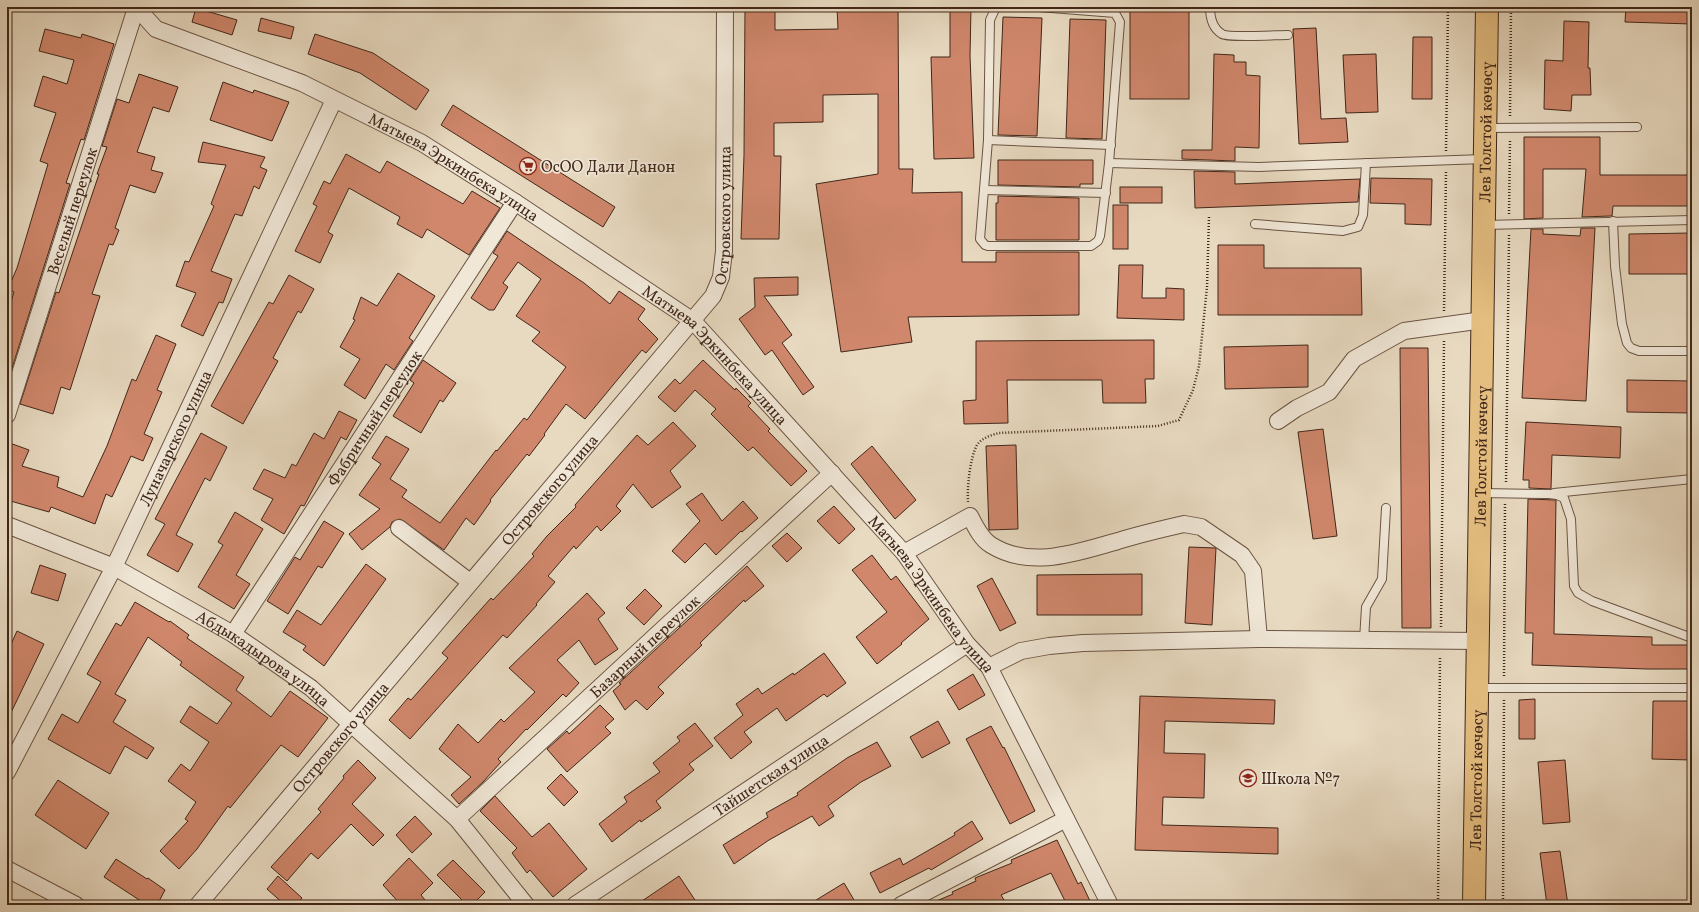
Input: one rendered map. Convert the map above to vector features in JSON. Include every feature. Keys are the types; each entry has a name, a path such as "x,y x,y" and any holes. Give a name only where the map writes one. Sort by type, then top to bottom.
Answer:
{"main road":[{"name":"Лев Толстой көчөсү","path":"1474,905 1487,7"}],"street":[{"name":"Матыева Эркинбека улица","path":"136,7 156,28 302,83 422,143 515,202 693,321 904,553 967,644 989,667 1110,905"},
{"name":"Веселый переулок","path":"7,415 136,7"},
{"name":"Островского улица","path":"198,905 713,296 721,277 724,251 725,7"},
{"name":"Луначарского улица","path":"7,772 114,567 334,100"},
{"name":"Фабричный переулок","path":"233,634 515,202"},
{"path":"1278,421 1297,408 1329,392 1354,359 1404,332 1483,320"},
{"name":"Базарный переулок","path":"457,819 832,473"},
{"path":"904,553 970,516 977,530 991,545 1016,555 1041,558 1070,555 1184,524 1201,527 1242,555 1253,571 1259,639"},
{"name":"Абдыкадырова улица","path":"7,526 114,567 233,634 311,688 457,819 526,905"},
{"path":"399,528 470,582"},
{"path":"989,667 1021,651 1048,646 1083,643 1259,639 1479,641"},
{"name":"Тайшетская улица","path":"575,905 967,644"},
{"path":"901,905 1066,819"},
{"path":"7,869 76,905"}],"lane":[{"path":"996,7 990,20 988,140 980,236 982,242 988,246 1086,246 1094,244 1100,236 1111,145 1120,22 1118,16 1114,13 1105,11 1039,7"},
{"path":"1210,7 1210,16 1214,28 1224,35 1288,35"},
{"path":"1486,128 1637,127"},
{"path":"988,140 1111,145"},
{"path":"1109,163 1259,167 1485,159"},
{"path":"1255,224 1343,231 1358,227 1363,215 1366,163"},
{"path":"984,190 1106,193"},
{"path":"1484,225 1692,220"},
{"path":"1613,221 1615,266 1622,324 1627,343 1631,348 1639,351 1692,351"},
{"path":"1549,494 1692,479"},
{"path":"1481,493 1549,494 1564,498 1571,519 1574,586 1578,593 1592,601 1692,638"},
{"path":"1364,640 1366,607 1382,579 1386,508"},
{"path":"1478,688 1692,688"}],"path":[{"path":"1438,905 1448,7"},
{"path":"1503,905 1511,7"},
{"path":"970,516 968,495 970,472 974,456 977,445 991,435 998,433 1158,426 1179,420 1193,390 1199,366 1207,287 1209,216"}],"building":[{"path":"745,7 775,7 775,30 838,29 837,7 898,7 899,169 913,169 912,193 962,192 962,262 996,262 996,252 1079,252 1079,315 908,317 912,342 841,352 816,184 878,174 878,94 823,95 823,122 774,123 774,156 781,156 779,239 741,239 744,155"},
{"path":"950,7 971,7 970,56 974,158 934,159 931,57 950,57"},
{"path":"1130,7 1189,7 1189,99 1130,99"},
{"path":"1626,7 1692,7 1692,24 1625,22"},
{"path":"196,8 237,20 232,35 192,22"},
{"path":"1003,17 1042,18 1037,136 998,135"},
{"path":"261,18 294,27 291,39 258,31"},
{"path":"1070,19 1106,20 1102,139 1066,138"},
{"path":"1564,21 1589,22 1588,68 1590,68 1591,95 1572,95 1571,111 1544,109 1545,60 1563,61"},
{"path":"1316,28 1321,119 1346,118 1348,142 1299,144 1293,29"},
{"path":"45,29 81,38 82,34 114,44 84,140 81,139 66,183 70,184 7,384 7,315 14,292 8,289 17,268 48,164 40,161 56,113 34,106 43,76 67,84 74,60 39,51"},
{"path":"315,34 373,53 429,90 416,110 360,73 308,54"},
{"path":"1413,37 1432,37 1432,99 1412,99"},
{"path":"1214,54 1234,55 1234,62 1246,62 1246,75 1260,76 1259,148 1235,147 1235,161 1182,159 1182,150 1212,150"},
{"path":"1376,54 1378,112 1346,113 1343,55"},
{"path":"139,74 178,87 169,112 153,107 137,152 155,157 151,170 163,173 155,193 130,185 115,228 119,230 113,245 109,244 92,294 100,296 70,390 61,387 53,414 20,404 56,292 59,293 99,174 97,174 107,147 102,146 117,99 129,103"},
{"path":"223,82 253,93 254,90 289,102 272,141 210,120"},
{"path":"453,105 615,207 603,227 441,125"},
{"path":"1524,137 1600,137 1600,175 1692,175 1692,206 1613,206 1612,216 1582,217 1586,169 1543,169 1543,218 1524,219"},
{"path":"203,142 265,157 260,167 267,170 259,189 254,186 242,216 235,214 211,271 232,279 223,303 219,302 203,336 181,326 196,293 176,286 185,261 189,262 214,206 211,204 226,165 198,162"},
{"path":"346,154 380,173 387,161 463,204 472,191 500,208 469,255 427,229 422,238 397,224 400,217 349,188 328,232 333,235 320,263 295,251 317,206 313,204 324,181 330,184"},
{"path":"998,160 1093,160 1093,184 1080,184 1080,187 998,185"},
{"path":"1194,171 1235,172 1235,184 1360,179 1358,202 1195,208"},
{"path":"1371,178 1432,179 1431,225 1405,224 1405,204 1370,203"},
{"path":"1120,187 1162,187 1162,203 1120,203"},
{"path":"998,196 1079,198 1079,240 996,240 996,203 998,203"},
{"path":"1113,205 1128,205 1128,249 1113,249"},
{"path":"1581,228 1595,228 1586,401 1522,398 1531,229 1543,229 1543,234 1580,236"},
{"path":"507,231 584,283 610,304 619,291 645,309 638,319 658,339 646,353 642,350 585,419 566,404 529,456 527,454 490,500 491,501 474,525 466,518 444,550 400,519 392,522 390,527 362,550 349,534 380,509 359,495 381,464 372,458 386,436 409,449 390,479 407,490 402,497 440,523 496,450 497,451 524,418 527,420 566,367 532,341 540,332 516,316 541,279 518,262 503,283 508,287 494,310 489,310 471,298 498,256 493,253"},
{"path":"1692,233 1692,274 1629,274 1629,234"},
{"path":"1218,245 1264,245 1264,268 1361,268 1362,315 1218,315"},
{"path":"1119,265 1143,265 1142,298 1166,298 1166,288 1184,289 1184,320 1117,318"},
{"path":"398,273 435,296 409,338 413,341 394,370 386,364 365,399 344,385 360,359 340,347 355,320 353,319 361,297 377,306"},
{"path":"289,275 314,289 301,313 298,311 273,358 278,361 243,424 211,406 269,302 273,304"},
{"path":"798,277 798,295 764,296 792,335 782,343 814,387 803,395 772,350 765,355 739,319 755,307 754,278"},
{"path":"156,335 176,344 157,390 162,392 144,434 153,438 143,461 131,456 112,497 106,494 95,524 51,507 49,512 7,500 7,442 29,450 22,466 59,477 57,487 83,497 107,446 132,379 136,381"},
{"path":"1154,340 1154,379 1145,379 1146,403 1103,403 1102,380 1007,380 1008,423 964,424 963,401 976,400 976,341"},
{"path":"1308,345 1308,387 1225,389 1224,347"},
{"path":"1400,348 1428,348 1431,628 1402,628"},
{"path":"423,360 456,383 443,402 440,400 421,433 393,416 414,383 410,380"},
{"path":"703,360 751,403 748,406 770,429 768,431 807,471 791,486 753,447 748,451 711,414 716,409 695,390 675,412 658,397 675,379 680,384"},
{"path":"1627,380 1692,381 1692,413 1627,412"},
{"path":"339,411 357,420 346,440 341,437 304,506 301,505 284,534 261,520 273,499 253,489 264,469 285,478 292,464 296,466 314,433 324,439"},
{"path":"673,422 696,446 670,471 681,487 652,508 633,484 616,506 621,511 601,531 597,526 576,549 574,546 548,576 555,582 536,604 537,605 507,638 503,635 410,739 389,720 408,698 411,700 448,658 442,653 491,598 493,600 534,556 532,554 547,536 576,507 575,505 637,435 648,445"},
{"path":"1526,422 1621,427 1620,458 1552,455 1551,489 1529,488 1529,480 1523,480"},
{"path":"1323,429 1337,536 1313,539 1298,432"},
{"path":"201,433 227,447 210,481 205,478 176,535 193,544 178,572 147,555 165,524 155,519"},
{"path":"1016,445 1018,529 989,530 986,446"},
{"path":"872,446 916,500 895,519 851,464"},
{"path":"702,493 722,521 743,501 758,518 742,532 741,531 716,555 705,543 685,563 672,551 700,521 686,504"},
{"path":"1528,499 1556,500 1554,634 1652,637 1652,645 1692,645 1692,669 1532,665 1533,633 1525,633"},
{"path":"834,506 855,529 839,544 817,521"},
{"path":"235,512 263,529 236,575 250,584 234,609 198,587 223,545 218,542"},
{"path":"324,521 344,533 322,568 318,566 288,614 267,601 295,557 300,560"},
{"path":"787,533 802,548 787,562 772,546"},
{"path":"1189,547 1216,548 1212,625 1185,623"},
{"path":"872,555 891,580 896,576 929,619 901,643 902,644 877,664 856,637 887,612 852,570"},
{"path":"366,564 386,579 324,666 303,650 306,646 283,632 297,610 321,625"},
{"path":"40,565 66,574 58,601 31,593"},
{"path":"747,566 764,586 745,602 744,600 700,643 702,645 658,687 664,693 647,710 636,700 625,710 613,691 621,684 619,683"},
{"path":"1142,574 1142,615 1037,615 1037,575"},
{"path":"992,578 1016,623 1000,631 977,586"},
{"path":"645,589 662,606 644,625 626,608"},
{"path":"587,593 605,613 598,619 618,649 595,665 579,640 557,660 579,683 566,697 563,694 527,730 526,729 498,759 501,762 483,782 459,804 451,795 471,777 439,749 458,724 478,743 501,719 504,722 535,692 509,668"},
{"path":"135,602 169,622 170,621 189,635 187,638 244,677 236,690 271,717 290,691 328,718 298,757 281,745 230,808 228,806 197,849 179,869 160,851 188,821 185,819 196,802 168,781 181,764 190,771 209,742 180,722 190,706 217,724 232,703 180,665 182,662 148,637 115,694 126,700 113,722 154,748 147,759 125,746 110,774 48,739 62,714 78,723 101,682 87,674 116,623 121,626"},
{"path":"17,631 44,644 7,721 7,653"},
{"path":"824,653 846,683 827,697 824,694 786,721 777,708 744,732 752,742 731,759 714,738 743,715 736,704 758,688 762,694 793,673 794,675"},
{"path":"973,674 985,695 959,710 947,690"},
{"path":"1140,696 1275,700 1274,724 1165,721 1164,753 1205,754 1204,798 1163,797 1162,825 1278,828 1278,854 1135,850"},
{"path":"1535,699 1535,739 1519,739 1519,700"},
{"path":"1653,701 1692,701 1692,760 1652,759"},
{"path":"600,705 614,719 605,727 611,733 567,772 547,749 567,731 569,734"},
{"path":"938,721 950,743 922,758 910,737"},
{"path":"695,723 713,746 689,764 694,770 656,801 661,808 641,822 640,820 612,842 599,824 627,802 624,797 660,772 653,763 680,741 677,737"},
{"path":"991,726 1003,748 1004,747 1035,811 1010,824 966,739"},
{"path":"877,742 891,766 861,782 828,806 834,816 819,826 812,816 769,840 734,864 723,845 768,817 766,813 798,795 797,793 847,758"},
{"path":"358,760 376,778 352,804 384,835 373,846 351,824 318,859 311,853 287,881 271,867 321,812 318,809 344,778 343,776"},
{"path":"1565,760 1570,822 1543,824 1538,762"},
{"path":"561,774 578,792 564,806 547,788"},
{"path":"58,780 109,813 86,849 35,815"},
{"path":"495,796 532,837 549,823 587,869 553,897 530,870 527,873 512,853 517,848 480,811"},
{"path":"415,816 432,834 412,853 396,835"},
{"path":"972,821 983,839 931,870 929,868 880,893 870,873 900,858 903,865 955,835 954,833"},
{"path":"1057,840 1078,884 1081,882 1090,901 1083,905 1067,905 1051,873 1001,895 1004,900 992,905 927,905 953,894 952,892 976,881 975,878 1012,863 1011,860"},
{"path":"1560,851 1568,905 1547,905 1540,853"},
{"path":"409,858 433,883 421,895 429,905 401,905 383,885"},
{"path":"116,859 165,890 157,905 147,905 104,877"},
{"path":"453,860 485,892 472,905 467,905 437,875"},
{"path":"278,876 302,898 297,905 285,905 267,889"},
{"path":"679,876 695,900 688,905 636,905"},
{"path":"844,883 857,905 808,905"}],"place":[{"name":"ОсОО Дали Данон","path":"528,166"},
{"name":"Школа №7","path":"1248,778"}]}
